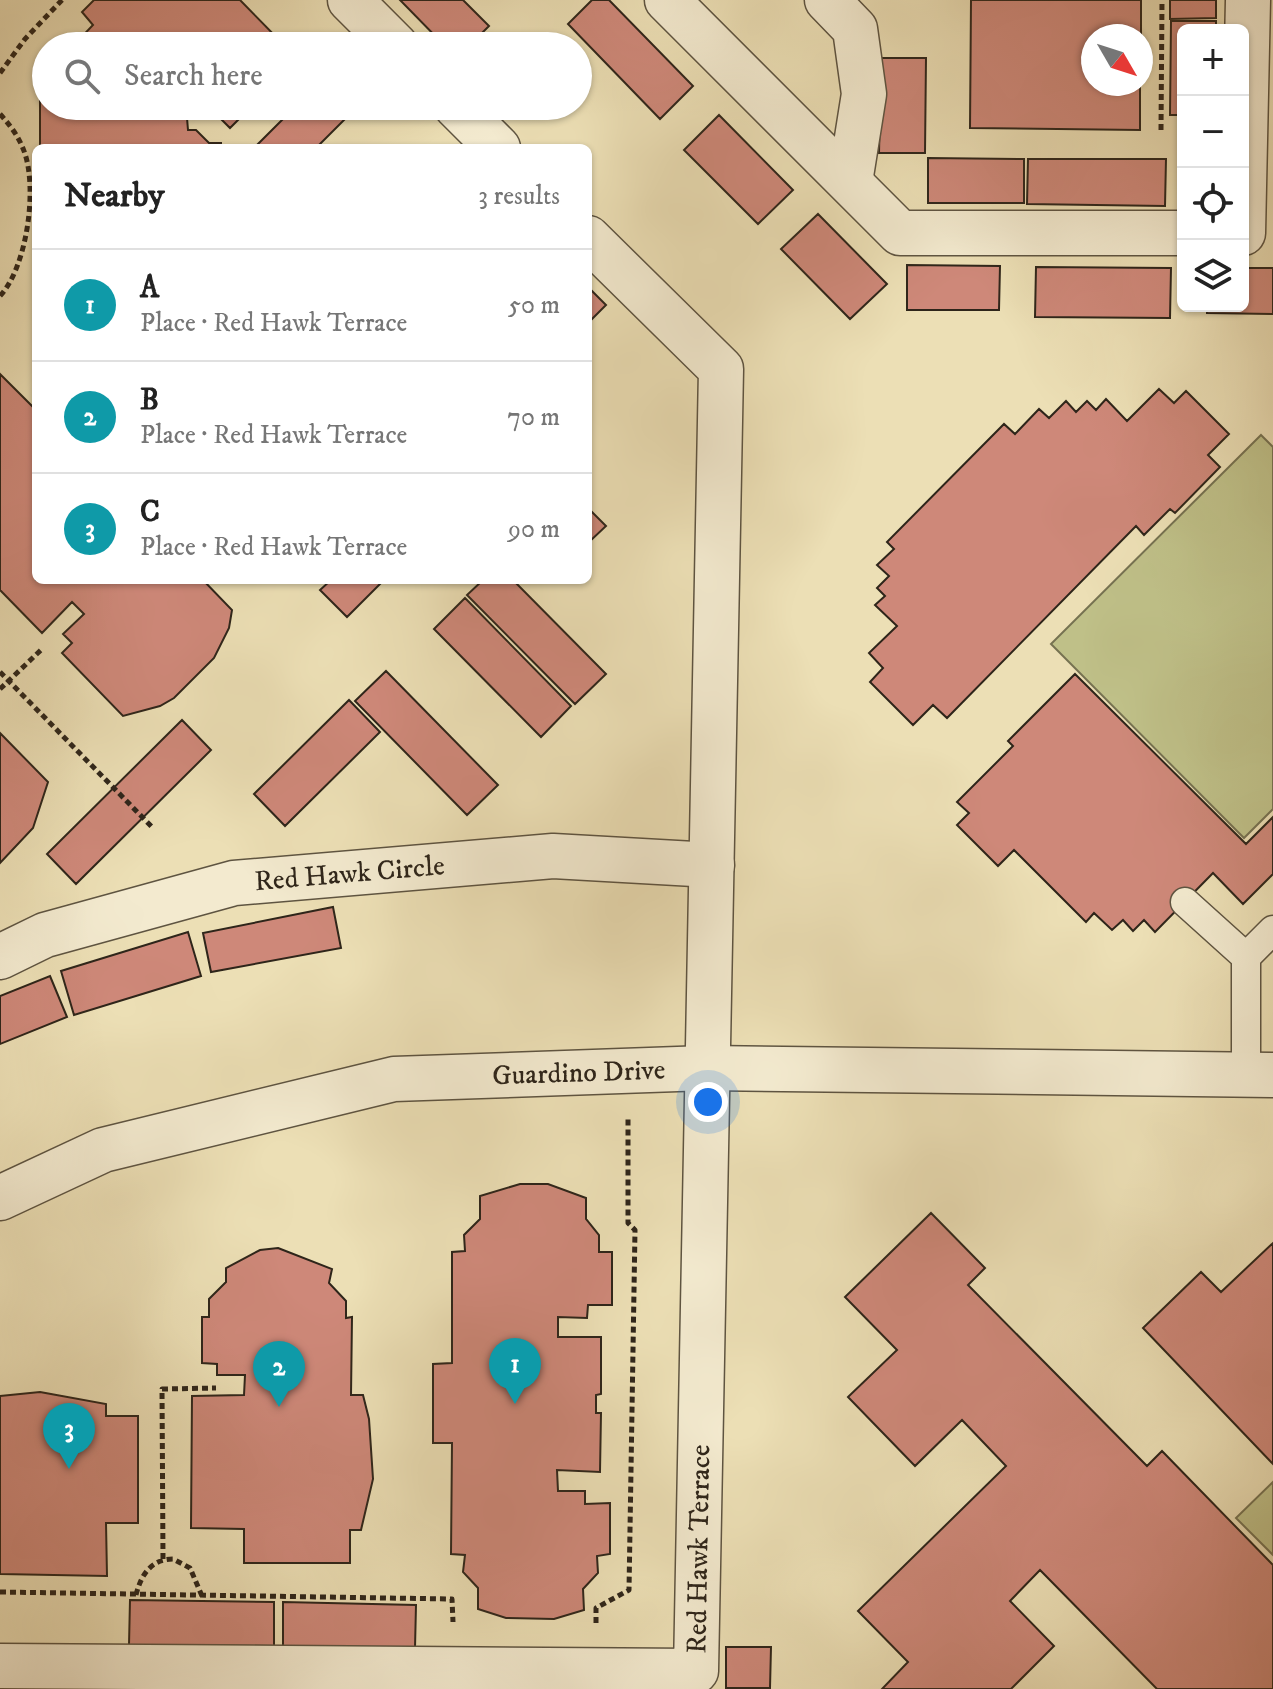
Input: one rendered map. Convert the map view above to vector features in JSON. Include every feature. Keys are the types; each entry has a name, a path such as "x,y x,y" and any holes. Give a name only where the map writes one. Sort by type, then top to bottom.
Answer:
{"street":[{"path":"350,0 382,32"},
{"path":"667,0 900,233 1177,233"},
{"path":"827,0 855,29 864,94 850,182"},
{"path":"1244,168 1248,0"},
{"path":"470,120 494,144"},
{"path":"1249,233 1273,233"},
{"path":"592,242 721,369 706,1068"},
{"name":"Red Hawk Circle","path":"0,957 45,935 234,883 553,856 712,865"},
{"name":"Guardino Drive","path":"0,1198 103,1150 394,1079 706,1068 1260,1075"},
{"name":"Red Hawk Terrace","path":"0,1666 696,1671 706,1068"}],"lane":[{"path":"1185,902 1246,957 1260,1075"},
{"path":"1246,957 1273,930"}],"path":[{"path":"0,73 25,39 62,0"},
{"path":"1161,130 1162,0"},
{"path":"0,114 24,151 30,195 15,275 0,296"},
{"path":"0,689 41,650"},
{"path":"0,672 153,828"},
{"path":"595,1632 596,1608 629,1590 635,1230 628,1223 628,1071"},
{"path":"163,1559 162,1389 216,1388"},
{"path":"136,1595 145,1573 163,1559 182,1562 190,1568 202,1596"},
{"path":"0,1592 452,1599 453,1627"}],"green space":[{"path":"1261,435 1273,447 1273,809 1244,838 1051,644"},
{"path":"1273,1482 1273,1555 1236,1518"}],"building":[{"path":"94,0 240,0 271,32 86,32 93,25 82,12"},
{"path":"400,0 463,0 489,26 483,32 431,32"},
{"path":"592,0 609,0 693,86 660,119 592,49 592,32 576,32 568,24"},
{"path":"971,0 1141,0 1141,24 1081,24 1081,96 1140,96 1140,130 970,128"},
{"path":"1170,0 1216,0 1216,18 1170,19"},
{"path":"1171,21 1216,21 1216,24 1177,24 1177,115 1170,115"},
{"path":"881,58 926,58 925,153 879,153"},
{"path":"719,115 793,190 758,224 684,150"},
{"path":"40,120 187,120 188,130 196,130 209,143 221,143 221,144 40,144"},
{"path":"222,120 238,120 230,128"},
{"path":"282,120 344,120 320,144 258,144"},
{"path":"928,158 1024,159 1024,203 928,203"},
{"path":"1028,159 1166,159 1165,206 1027,204"},
{"path":"818,214 887,284 850,319 781,249"},
{"path":"907,265 1000,266 999,310 907,310"},
{"path":"1036,267 1171,268 1170,318 1035,317"},
{"path":"1249,268 1273,268 1273,314 1207,313 1249,312"},
{"path":"592,291 606,305 592,319"},
{"path":"0,374 32,406 32,584 207,584 232,610 229,628 214,658 174,698 160,706 123,716 62,653 72,643 63,634 84,614 72,602 42,633 0,590"},
{"path":"1159,389 1174,403 1186,391 1229,434 1208,455 1220,467 1175,513 1170,509 1144,535 1136,526 947,718 933,705 913,725 870,682 883,668 869,653 897,626 875,605 885,596 877,588 889,576 877,565 894,549 887,542 1004,424 1015,434 1039,409 1049,418 1066,401 1076,412 1087,401 1096,410 1106,399 1127,421"},
{"path":"592,512 606,526 592,539"},
{"path":"327,584 380,584 347,617 320,590"},
{"path":"479,584 517,584 606,674 575,704 467,595"},
{"path":"465,598 571,706 541,737 434,629"},
{"path":"386,671 498,785 467,815 355,701"},
{"path":"1075,674 1246,844 1273,817 1273,874 1243,904 1213,873 1155,932 1144,920 1133,931 1123,920 1112,930 1094,913 1086,922 1014,850 998,866 957,825 969,813 957,802 1013,746 1008,741"},
{"path":"349,700 380,732 285,826 254,794"},
{"path":"182,720 211,750 76,884 47,854"},
{"path":"0,733 48,782 33,828 0,863"},
{"path":"333,907 341,948 211,972 203,933"},
{"path":"188,932 201,976 74,1015 61,971"},
{"path":"50,976 67,1017 0,1044 0,996"},
{"path":"520,1184 548,1184 586,1198 586,1219 599,1235 599,1252 612,1252 612,1305 588,1305 587,1318 558,1317 558,1337 601,1337 601,1394 596,1395 596,1413 601,1413 600,1472 557,1470 558,1491 585,1491 585,1504 610,1503 610,1554 597,1556 598,1573 583,1589 584,1610 554,1619 506,1618 478,1609 478,1588 463,1572 465,1555 451,1554 452,1443 433,1443 433,1364 452,1363 452,1252 465,1251 464,1235 480,1219 480,1196"},
{"path":"931,1213 985,1268 968,1285 1147,1466 1162,1451 1273,1565 1273,1689 1157,1689 1040,1570 1010,1601 1054,1646 1011,1689 882,1689 908,1662 858,1611 1006,1466 962,1420 915,1466 848,1397 897,1350 845,1297"},
{"path":"1273,1243 1273,1464 1143,1328 1201,1272 1221,1292"},
{"path":"278,1248 332,1269 329,1283 346,1301 346,1318 352,1317 351,1395 363,1395 369,1419 373,1479 361,1530 350,1530 350,1563 244,1563 244,1529 191,1528 192,1396 244,1395 245,1375 217,1375 217,1364 202,1363 202,1317 209,1317 209,1299 226,1282 226,1268 260,1250"},
{"path":"40,1392 106,1404 106,1416 138,1416 138,1523 106,1523 107,1576 0,1574 0,1396"},
{"path":"130,1600 274,1602 274,1646 129,1645"},
{"path":"283,1602 416,1605 415,1648 283,1646"},
{"path":"726,1647 771,1647 770,1688 726,1688"}],"place":[{"name":"A","path":"515,1404"},
{"name":"B","path":"279,1407"},
{"name":"C","path":"69,1469"}]}
